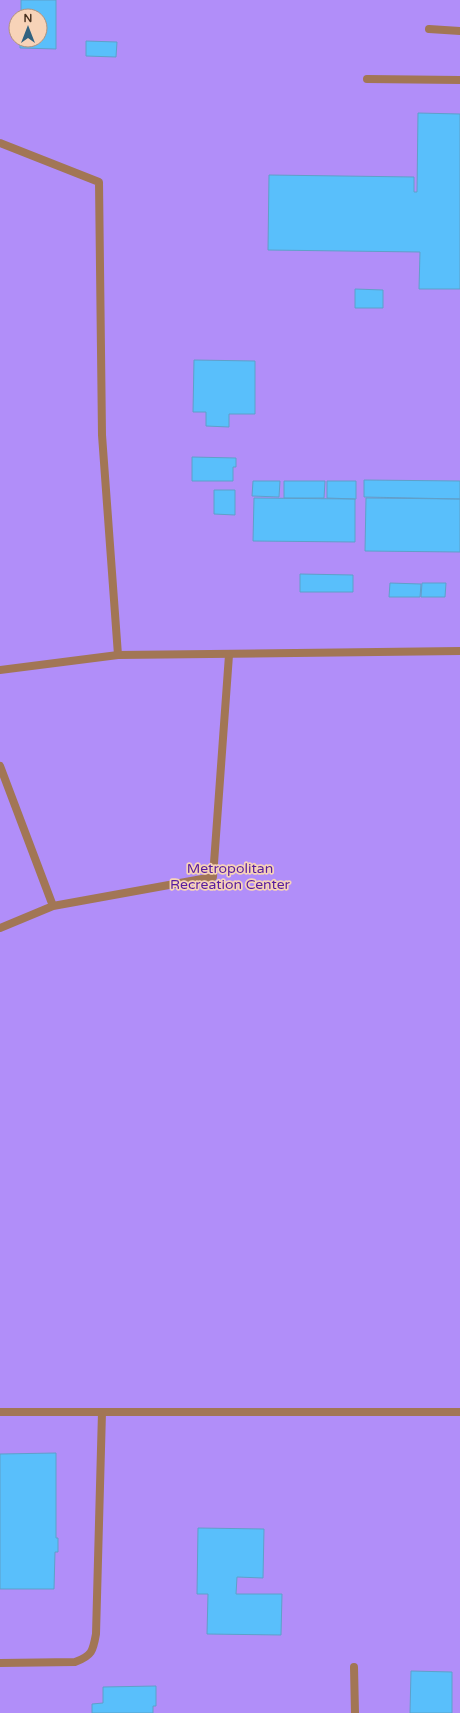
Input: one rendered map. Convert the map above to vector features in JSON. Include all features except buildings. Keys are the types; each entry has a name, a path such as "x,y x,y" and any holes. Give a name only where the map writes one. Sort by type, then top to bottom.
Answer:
{"street":[{"path":"429,29 460,31"},
{"path":"367,79 460,80"},
{"path":"0,144 100,182 102,435 118,655"},
{"path":"0,670 118,655 229,655 460,651"},
{"path":"0,928 53,906 213,877 229,655"},
{"path":"0,766 53,906"},
{"path":"0,1412 460,1412"},
{"path":"0,1664 75,1662 86,1658 93,1650 96,1634 102,1412"},
{"path":"354,1667 355,1713"}],"green space":[{"name":"Metropolitan Recreation Center","path":"0,0 460,0 460,1713 0,1713"}]}
